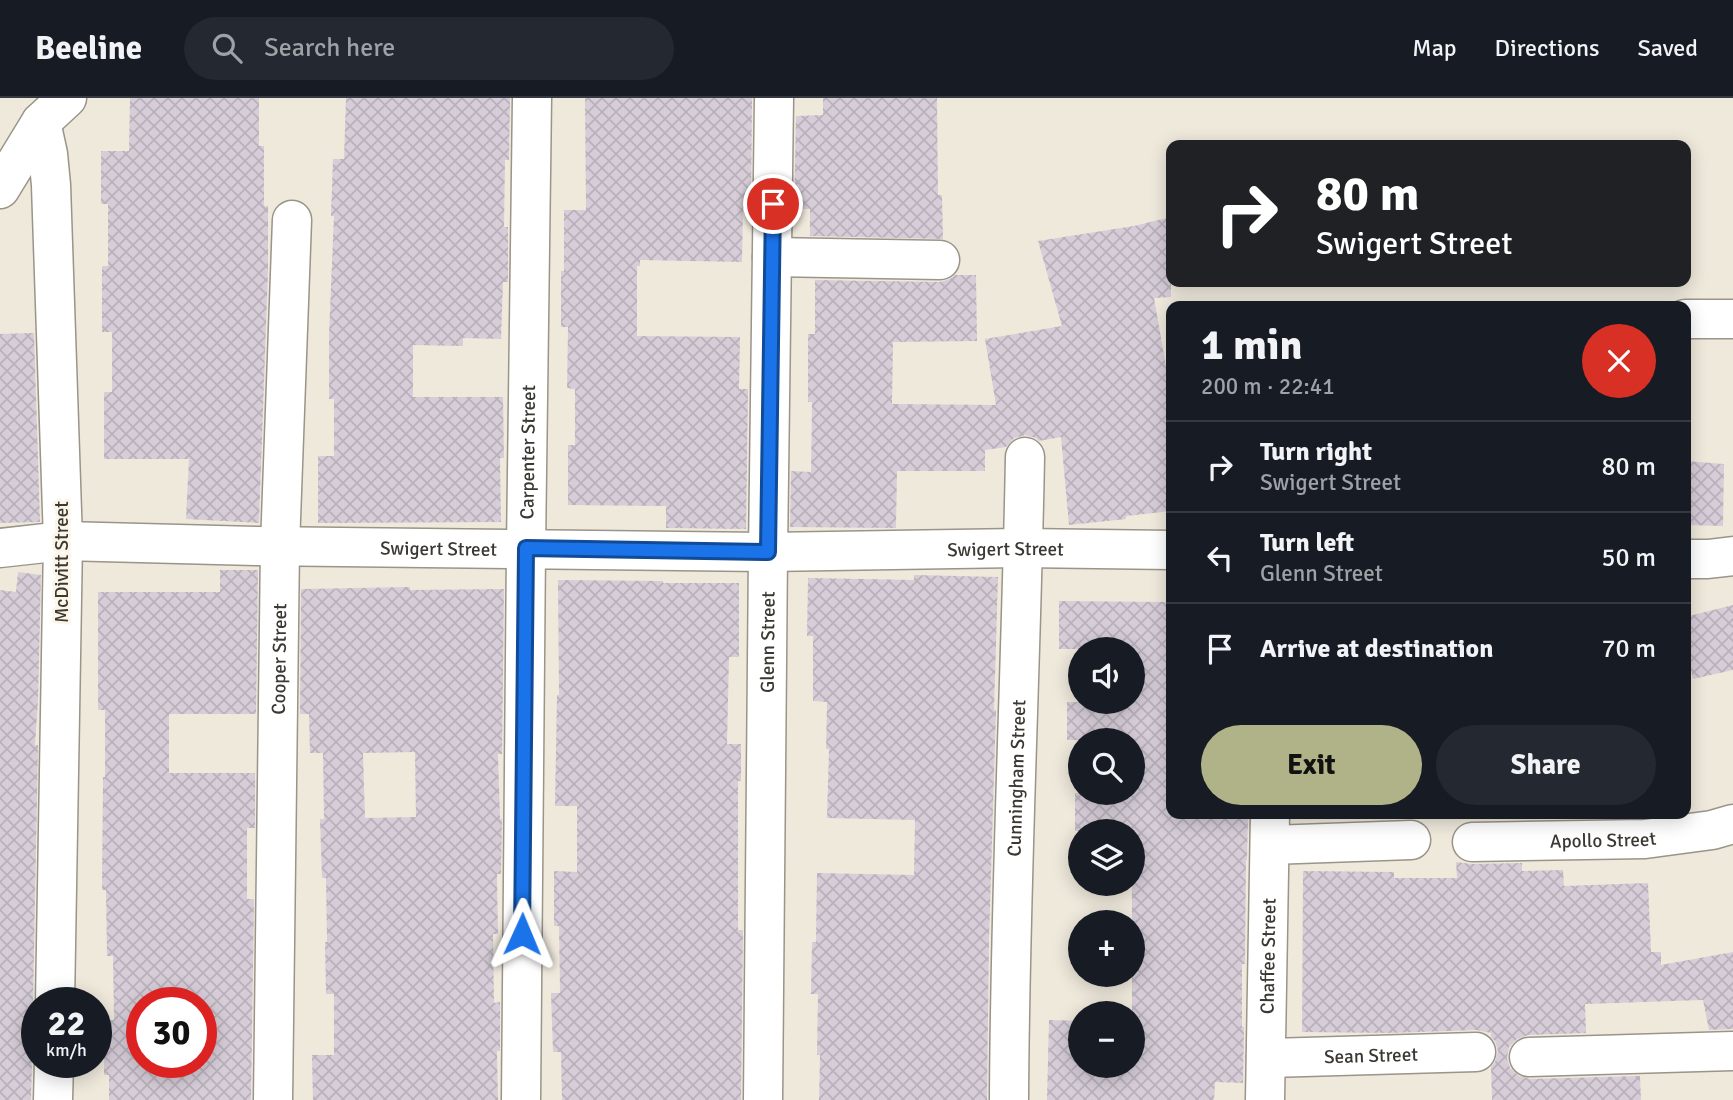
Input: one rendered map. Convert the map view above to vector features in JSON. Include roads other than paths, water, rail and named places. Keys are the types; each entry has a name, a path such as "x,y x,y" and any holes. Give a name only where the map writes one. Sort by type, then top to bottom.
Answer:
{"street":[{"name":"Carpenter Street","path":"521,1100 532,98"},
{"name":"Glenn Street","path":"763,1100 774,98"},
{"path":"0,189 54,110"},
{"name":"McDivitt Street","path":"54,110 48,154 63,541 55,987"},
{"name":"Cooper Street","path":"273,1100 280,546 292,220"},
{"path":"772,257 940,260"},
{"path":"1691,319 1733,319"},
{"name":"Cunningham Street","path":"1009,1100 1010,964 1025,457"},
{"name":"Swigert Street","path":"0,548 63,541 768,552 1023,548 1166,550"},
{"path":"1691,559 1733,556"},
{"name":"Apollo Street","path":"1472,842 1645,839 1712,830 1733,824"},
{"path":"1270,829 1411,841"},
{"name":"Chaffee Street","path":"1265,1100 1270,829"},
{"path":"1529,1057 1733,1051"},
{"name":"Sean Street","path":"1266,1058 1476,1052"},
{"path":"53,1100 54,1078"}]}
